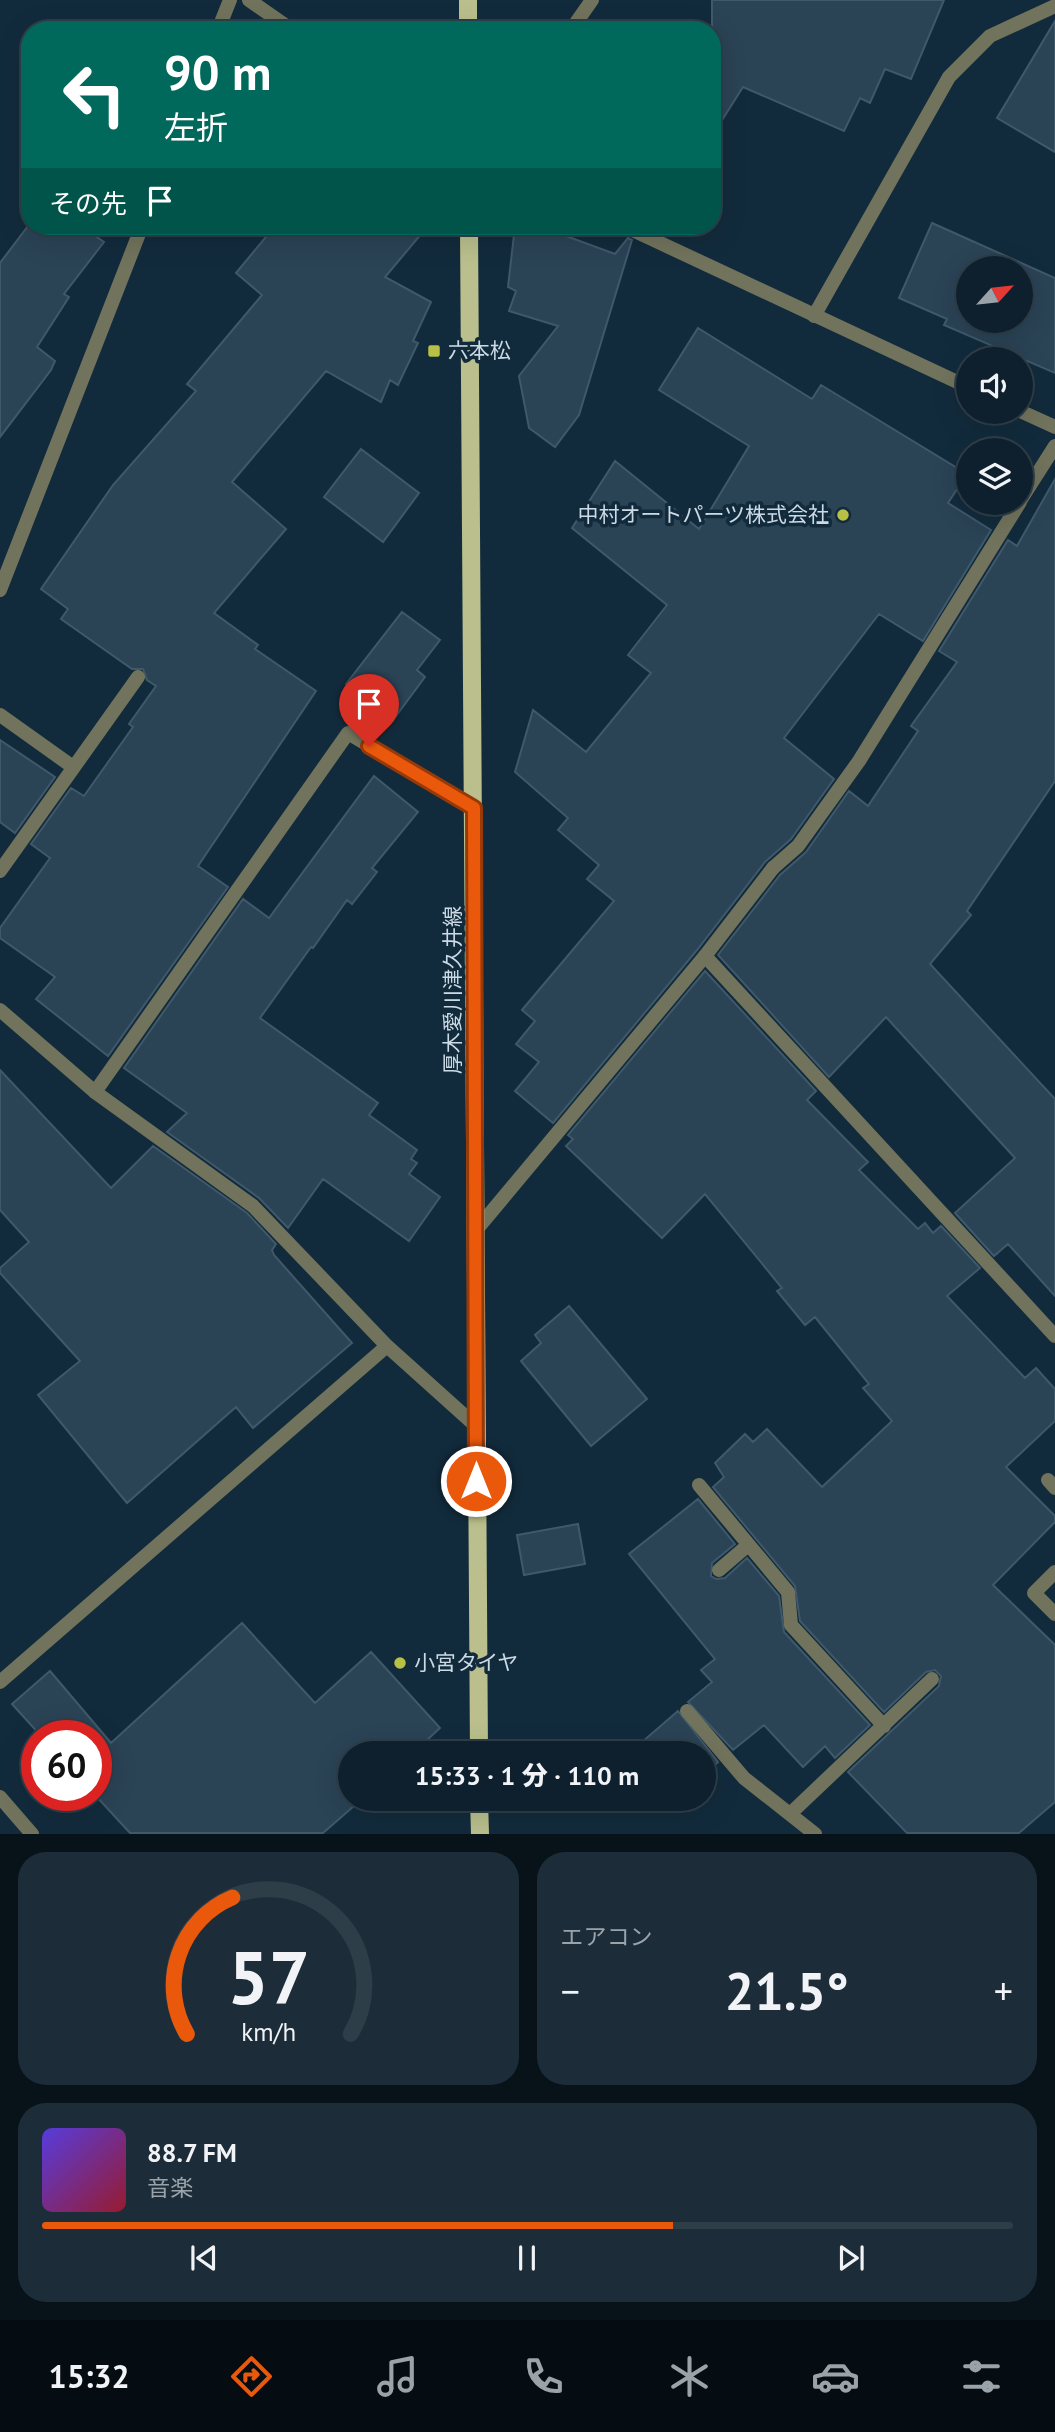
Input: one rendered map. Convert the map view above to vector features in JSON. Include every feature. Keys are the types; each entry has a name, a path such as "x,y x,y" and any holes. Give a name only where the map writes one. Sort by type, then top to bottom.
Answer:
{"main road":[{"path":"468,0 468,21"},
{"name":"厚木愛川津久井線","path":"469,235 479,1741"},
{"path":"480,1811 480,1833"}],"street":[{"path":"222,21 230,0"},
{"path":"250,0 279,21"},
{"path":"577,21 592,0"},
{"path":"1034,0 1052,8"},
{"path":"814,316 949,76 990,36 1052,8"},
{"path":"0,590 138,235"},
{"path":"643,235 956,381"},
{"path":"1033,417 1055,427"},
{"path":"1033,481 1055,446"},
{"path":"477,1229 705,956 773,868 798,846 859,761 1012,515"},
{"path":"0,871 138,677"},
{"path":"0,715 73,767"},
{"path":"95,1092 348,733 474,808"},
{"path":"705,956 1055,1336"},
{"path":"0,1010 95,1092 253,1206 387,1346 476,1426"},
{"path":"0,1682 387,1346"},
{"path":"699,1485 747,1546 788,1592 791,1625 884,1726"},
{"path":"719,1570 747,1546"},
{"path":"1055,1572 1034,1593 1055,1615"},
{"path":"791,1813 932,1679"},
{"path":"687,1711 744,1777 815,1833"},
{"path":"0,1797 32,1833"}],"building":[{"path":"712,0 944,0 911,79 885,69 870,103 860,98 844,131 743,87 721,122 721,21 712,21"},
{"path":"1055,21 1055,152 997,118"},
{"path":"932,223 1006,256 956,256 956,330 944,325 947,319 899,298"},
{"path":"21,235 94,235 104,242 64,294 69,297 37,347 55,361 51,370 0,437 0,263"},
{"path":"268,235 420,235 385,277 431,302 413,341 418,343 398,385 390,380 381,402 326,371 232,482 286,529 214,613 258,645 255,649 316,691 198,866 228,887 108,1056 36,999 55,977 0,938 0,928 50,858 31,844 71,788 84,796 133,727 129,724 156,686 147,680 143,669 132,669 61,619 68,609 41,589 113,485 196,391 187,384 262,295 236,273"},
{"path":"514,235 563,235 615,254 628,238 632,240 579,415 555,447 529,428 519,376 558,326 509,311 516,291 508,287"},
{"path":"1033,268 1055,278 1055,373 1033,363 1033,347 995,347 962,333 1033,333"},
{"path":"698,328 812,399 821,385 956,467 956,491 948,503 956,508 956,515 967,515 991,530 923,641 879,614 784,738 834,779 791,839 765,862 697,950 553,1123 515,1091 539,1062 516,1044 535,1021 522,1010 614,901 587,879 599,865 558,830 568,818 515,772 533,710 586,752 651,673 628,655 667,605 572,528 615,461 699,529 749,446 659,390"},
{"path":"361,449 419,493 383,542 324,497"},
{"path":"1055,479 1055,781 967,911 971,915 930,964 1055,1099 1055,1296 1008,1244 994,1256 955,1213 1015,1158 886,1017 829,1077 718,955 780,875 806,852 849,791 868,806 918,731 911,726 957,662 939,651 1008,540 1017,546"},
{"path":"402,612 440,640 417,670 425,677 393,720 346,684"},
{"path":"0,740 55,777 15,833 0,822"},
{"path":"374,776 418,812 372,868 377,872 352,904 347,900 260,1018 378,1103 369,1115 417,1150 411,1159 417,1163 409,1174 440,1197 409,1241 323,1179 288,1228 259,1198 167,1132 187,1113 124,1068 243,899 269,918"},
{"path":"705,971 816,1091 807,1100 868,1162 859,1170 918,1229 925,1223 933,1233 941,1226 980,1268 947,1296 1025,1378 1036,1368 1055,1389 1055,1421 1006,1467 1055,1516 1055,1522 993,1585 1055,1645 1055,1802 1019,1833 907,1833 848,1772 939,1686 941,1676 935,1670 926,1672 884,1712 800,1621 795,1586 713,1487 724,1477 715,1463 745,1434 753,1442 767,1429 822,1487 892,1421 863,1388 869,1384 815,1317 805,1325 777,1291 782,1288 705,1194 662,1238 566,1146 573,1139 568,1135"},
{"path":"0,1070 111,1188 153,1146 247,1213 276,1244 272,1250 274,1255 352,1343 253,1428 236,1407 127,1503 38,1395 80,1361 0,1273 0,1268 29,1242 0,1210"},
{"path":"569,1306 647,1399 591,1446 521,1361 541,1343 535,1335"},
{"path":"698,1499 735,1544 712,1563 711,1576 716,1579 725,1578 747,1558 779,1596 784,1632 870,1725 835,1758 825,1746 803,1767 764,1725 733,1750 688,1702 712,1682 701,1670 715,1659 629,1554"},
{"path":"578,1524 585,1564 524,1575 517,1535"},
{"path":"242,1623 315,1703 371,1652 440,1728 426,1741 338,1741 338,1811 348,1811 323,1833 130,1833 110,1811 112,1811 112,1742"},
{"path":"50,1671 92,1720 26,1720 12,1704"},
{"path":"678,1711 702,1741 643,1741"}],"place":[{"name":"六本松","path":"434,351"},
{"name":"中村オートパーツ株式会社","path":"843,515"},
{"name":"小宮タイヤ","path":"400,1663"}],"route":[{"path":"369,746 474,808 476,1481"}]}
